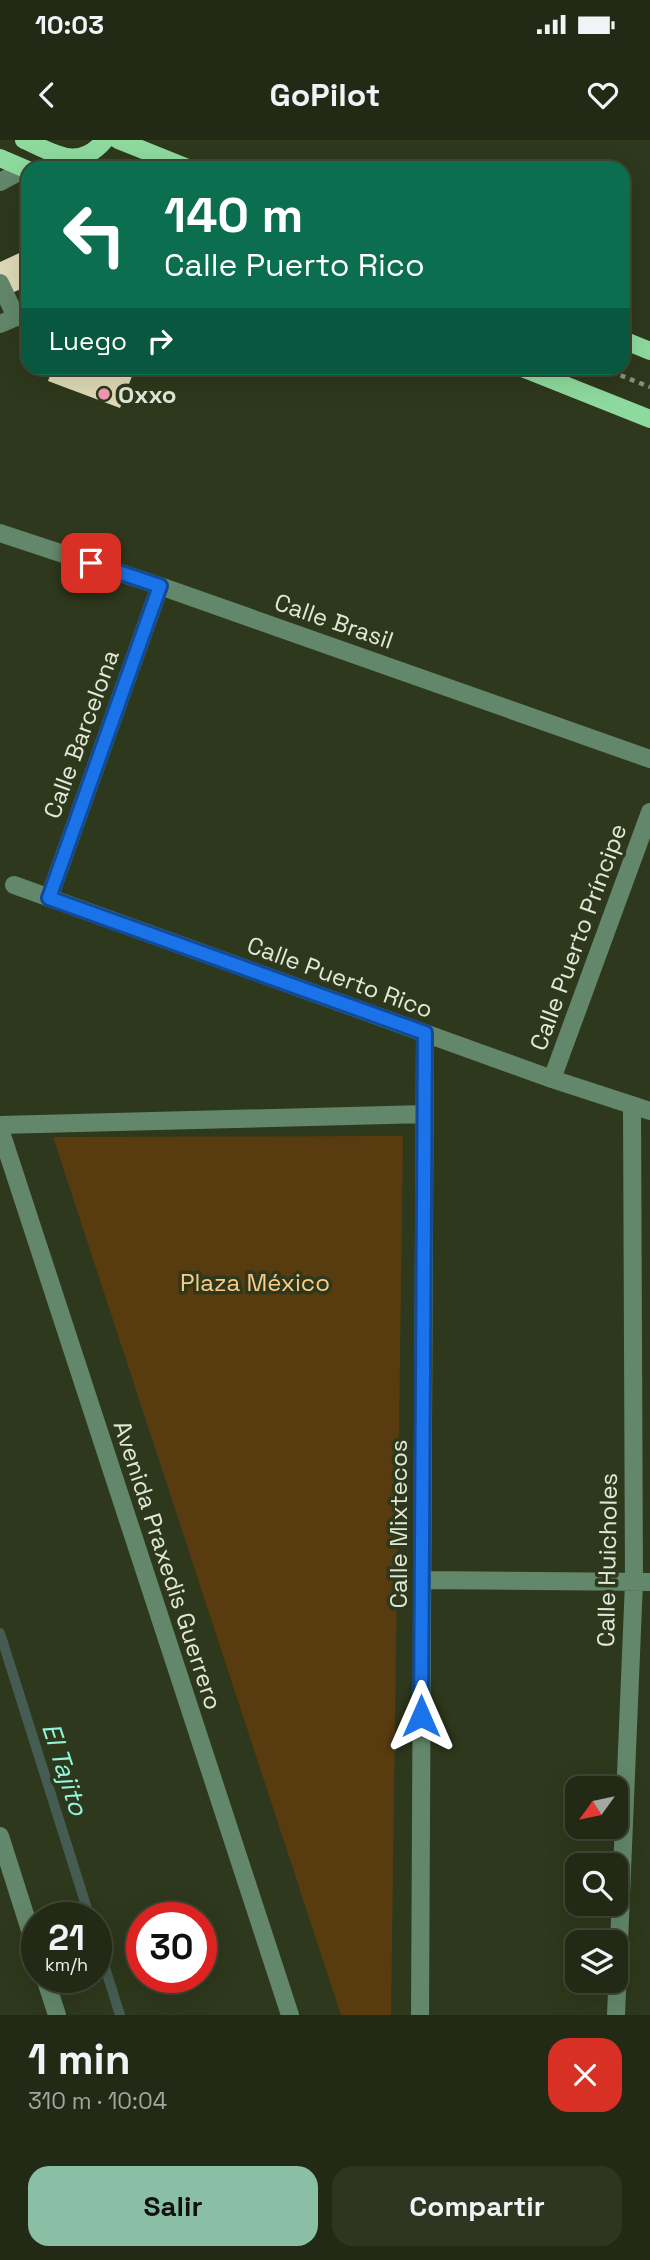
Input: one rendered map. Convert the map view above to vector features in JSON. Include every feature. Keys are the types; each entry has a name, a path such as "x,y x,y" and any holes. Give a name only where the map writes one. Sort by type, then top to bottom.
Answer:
{"main road":[{"path":"24,140 70,159 91,154 105,140"},
{"path":"118,140 170,161"},
{"path":"0,158 21,168"},
{"path":"630,343 650,351"},
{"path":"540,375 650,419"}],"street":[{"path":"0,182 21,172"},
{"path":"0,283 15,318"},
{"name":"Calle Brasil","path":"0,533 160,586 650,759"},
{"name":"Calle Barcelona","path":"49,898 160,586"},
{"name":"Calle Puerto Príncipe","path":"552,1079 650,812"},
{"name":"Calle Puerto Rico","path":"14,886 552,1079 650,1111"},
{"name":"Calle Mixtecos","path":"420,2015 425,1033"},
{"name":"Calle Huicholes","path":"617,2015 642,1582 632,1106"},
{"path":"0,1127 425,1114"},
{"name":"Avenida Praxedis Guerrero","path":"0,1127 290,2015"},
{"path":"422,1580 642,1582"},
{"path":"0,1836 4,1863 21,1909"},
{"path":"50,1993 57,2015"}],"path":[{"path":"620,375 650,387"}],"green space":[{"name":"Plaza México","path":"403,1136 391,2015 341,2015 53,1137"}],"building":[{"path":"21,252 21,289 0,298 0,262"},
{"name":"Oxxo","path":"50,375 132,375 120,408 48,381"}],"waterway":[{"name":"El Tajito","path":"0,1633 85,1902"},
{"name":"El Tajito","path":"112,1990 120,2015"}],"place":[{"name":"Oxxo","path":"104,394"}],"route":[{"path":"91,563 160,586 49,898 425,1033 421,1716"}]}
